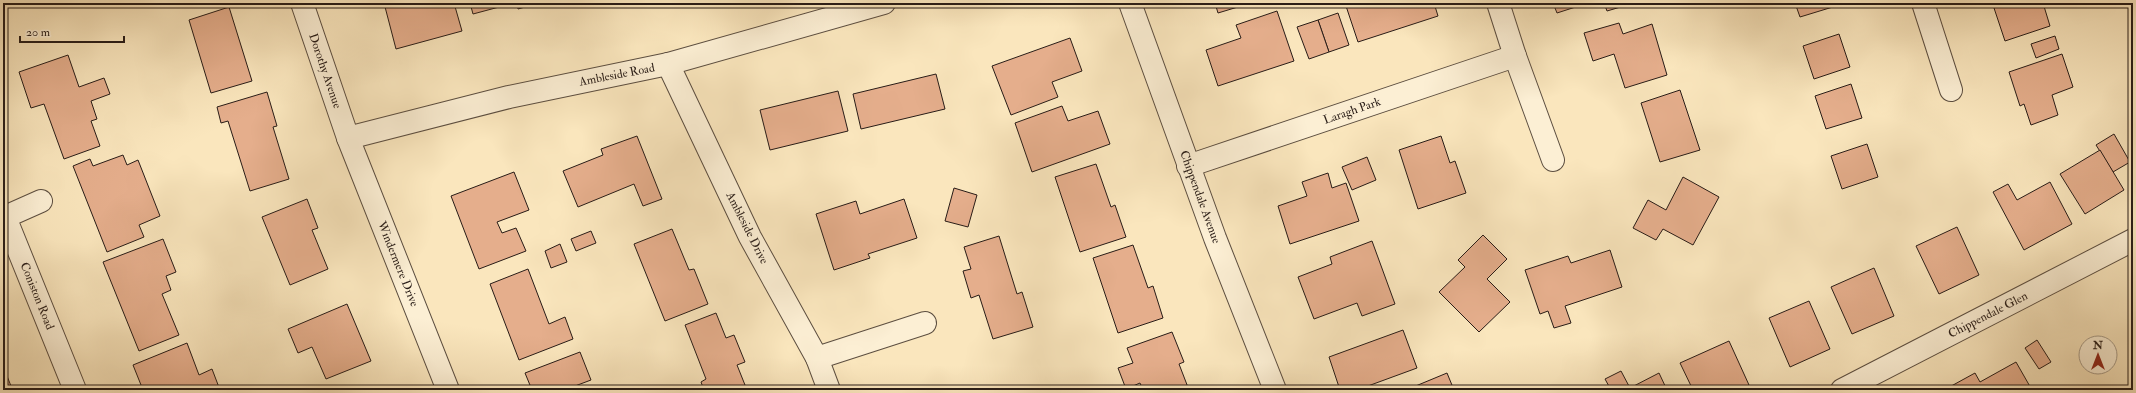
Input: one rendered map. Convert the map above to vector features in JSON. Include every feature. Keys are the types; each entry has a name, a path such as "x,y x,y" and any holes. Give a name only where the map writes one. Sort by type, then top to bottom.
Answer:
{"street":[{"name":"Dorothy Avenue","path":"302,3 348,138"},
{"name":"Ambleside Road","path":"348,138 509,97 668,64 884,3"},
{"name":"Chippendale Avenue","path":"1130,3 1188,166 1275,390"},
{"path":"1498,3 1515,56 1553,160"},
{"path":"1923,3 1951,90"},
{"name":"Laragh Park","path":"1188,166 1515,56"},
{"name":"Ambleside Drive","path":"668,64 750,237 817,358 829,390"},
{"name":"Windermere Drive","path":"348,138 448,390"},
{"name":"Coniston Road","path":"41,201 5,217 75,390"},
{"name":"Chippendale Glen","path":"1842,390 2133,240"},
{"path":"817,358 925,322"}],"building":[{"path":"384,3 454,3 462,31 396,49"},
{"path":"470,3 514,3 473,14"},
{"path":"517,3 539,3 518,9"},
{"path":"1215,3 1251,3 1218,13"},
{"path":"1345,3 1434,3 1438,16 1358,42"},
{"path":"1553,3 1588,3 1557,13"},
{"path":"1604,3 1634,3 1607,11"},
{"path":"1795,3 1835,3 1836,6 1800,17"},
{"path":"2008,3 2043,3 2050,26 2005,41 1994,8"},
{"path":"229,7 252,81 211,93 189,20"},
{"path":"1277,11 1294,61 1218,86 1206,50 1241,38 1236,25"},
{"path":"1338,13 1349,45 1329,52 1318,20"},
{"path":"1318,20 1329,52 1309,59 1297,27"},
{"path":"1619,23 1623,34 1652,24 1667,75 1625,88 1614,54 1593,61 1584,33"},
{"path":"1839,34 1850,67 1814,79 1803,46"},
{"path":"2055,36 2059,49 2036,58 2031,44"},
{"path":"1070,38 1082,71 1052,82 1058,97 1011,115 992,66"},
{"path":"2062,54 2073,87 2052,95 2058,115 2031,125 2024,104 2020,106 2009,72"},
{"path":"68,55 79,87 104,78 110,94 91,101 97,119 91,121 100,146 64,159 44,104 31,108 19,72"},
{"path":"936,74 945,109 861,129 853,94"},
{"path":"1851,84 1862,118 1826,129 1815,96"},
{"path":"1680,90 1700,150 1660,162 1641,103"},
{"path":"838,91 848,131 770,150 760,110"},
{"path":"267,92 277,126 273,127 289,179 250,191 228,121 221,123 217,107"},
{"path":"1062,106 1068,121 1098,111 1110,144 1032,172 1015,123"},
{"path":"2114,134 2130,162 2113,172 2096,145"},
{"path":"637,136 662,199 643,206 634,184 578,207 563,171 603,155 601,149"},
{"path":"1441,136 1450,163 1455,161 1466,193 1418,209 1399,150"},
{"path":"1867,144 1878,177 1842,189 1831,156"},
{"path":"2100,150 2124,190 2085,214 2060,174"},
{"path":"123,155 127,165 138,160 160,216 139,225 144,237 107,252 73,166 90,159 93,166"},
{"path":"1367,157 1376,180 1352,190 1342,167"},
{"path":"1096,164 1111,207 1115,205 1126,237 1080,252 1055,177"},
{"path":"514,172 529,210 497,222 502,233 516,228 526,251 479,269 451,196"},
{"path":"1328,173 1332,188 1346,183 1359,221 1290,244 1278,206 1307,196 1302,182"},
{"path":"1683,177 1719,197 1693,245 1663,229 1656,240 1633,228 1648,200 1666,210"},
{"path":"2050,182 2072,224 2024,250 1993,192 2008,184 2017,200"},
{"path":"954,188 977,195 968,227 945,221"},
{"path":"307,199 318,228 312,230 328,269 290,285 262,217"},
{"path":"904,199 917,238 868,254 870,258 834,270 816,214 856,201 860,214"},
{"path":"1957,227 1979,275 1939,294 1916,246"},
{"path":"672,229 689,270 694,269 708,304 665,321 634,244"},
{"path":"591,231 596,243 576,251 571,239"},
{"path":"1483,235 1507,259 1487,279 1510,302 1479,332 1439,292 1465,267 1458,260"},
{"path":"999,236 1017,294 1022,292 1033,327 993,339 979,295 971,298 963,271 971,269 964,247"},
{"path":"163,239 176,272 166,276 171,290 162,294 179,335 139,351 103,262"},
{"path":"1372,241 1395,304 1362,316 1357,303 1314,319 1298,277 1332,264 1330,257"},
{"path":"560,244 567,262 551,268 545,251"},
{"path":"1133,245 1148,288 1153,286 1163,318 1118,333 1093,258"},
{"path":"1610,250 1622,287 1565,306 1571,323 1554,328 1548,311 1540,314 1525,270 1568,256 1571,263"},
{"path":"1874,268 1894,316 1852,334 1831,287"},
{"path":"528,269 549,324 565,317 573,339 519,360 490,284"},
{"path":"1809,301 1830,349 1790,367 1769,318"},
{"path":"347,304 371,361 326,379 312,347 298,353 288,329"},
{"path":"716,313 726,338 734,335 745,362 737,365 747,390 704,390 701,382 706,379 685,325"},
{"path":"1403,330 1417,368 1357,390 1340,390 1329,357"},
{"path":"1172,332 1184,362 1179,364 1189,390 1143,390 1140,383 1126,389 1118,368 1133,363 1127,348"},
{"path":"2037,340 2051,362 2039,369 2025,348"},
{"path":"1729,341 1749,385 1738,390 1693,390 1680,363"},
{"path":"187,343 199,375 212,369 220,390 143,390 133,365"},
{"path":"580,352 591,380 575,386 577,390 532,390 525,373"},
{"path":"2016,362 2032,390 1944,390 1975,373 1980,382"},
{"path":"3,366 11,386 3,387"},
{"path":"1621,371 1630,388 1659,373 1667,390 1611,390 1605,379"},
{"path":"1447,373 1454,390 1406,390"}]}
